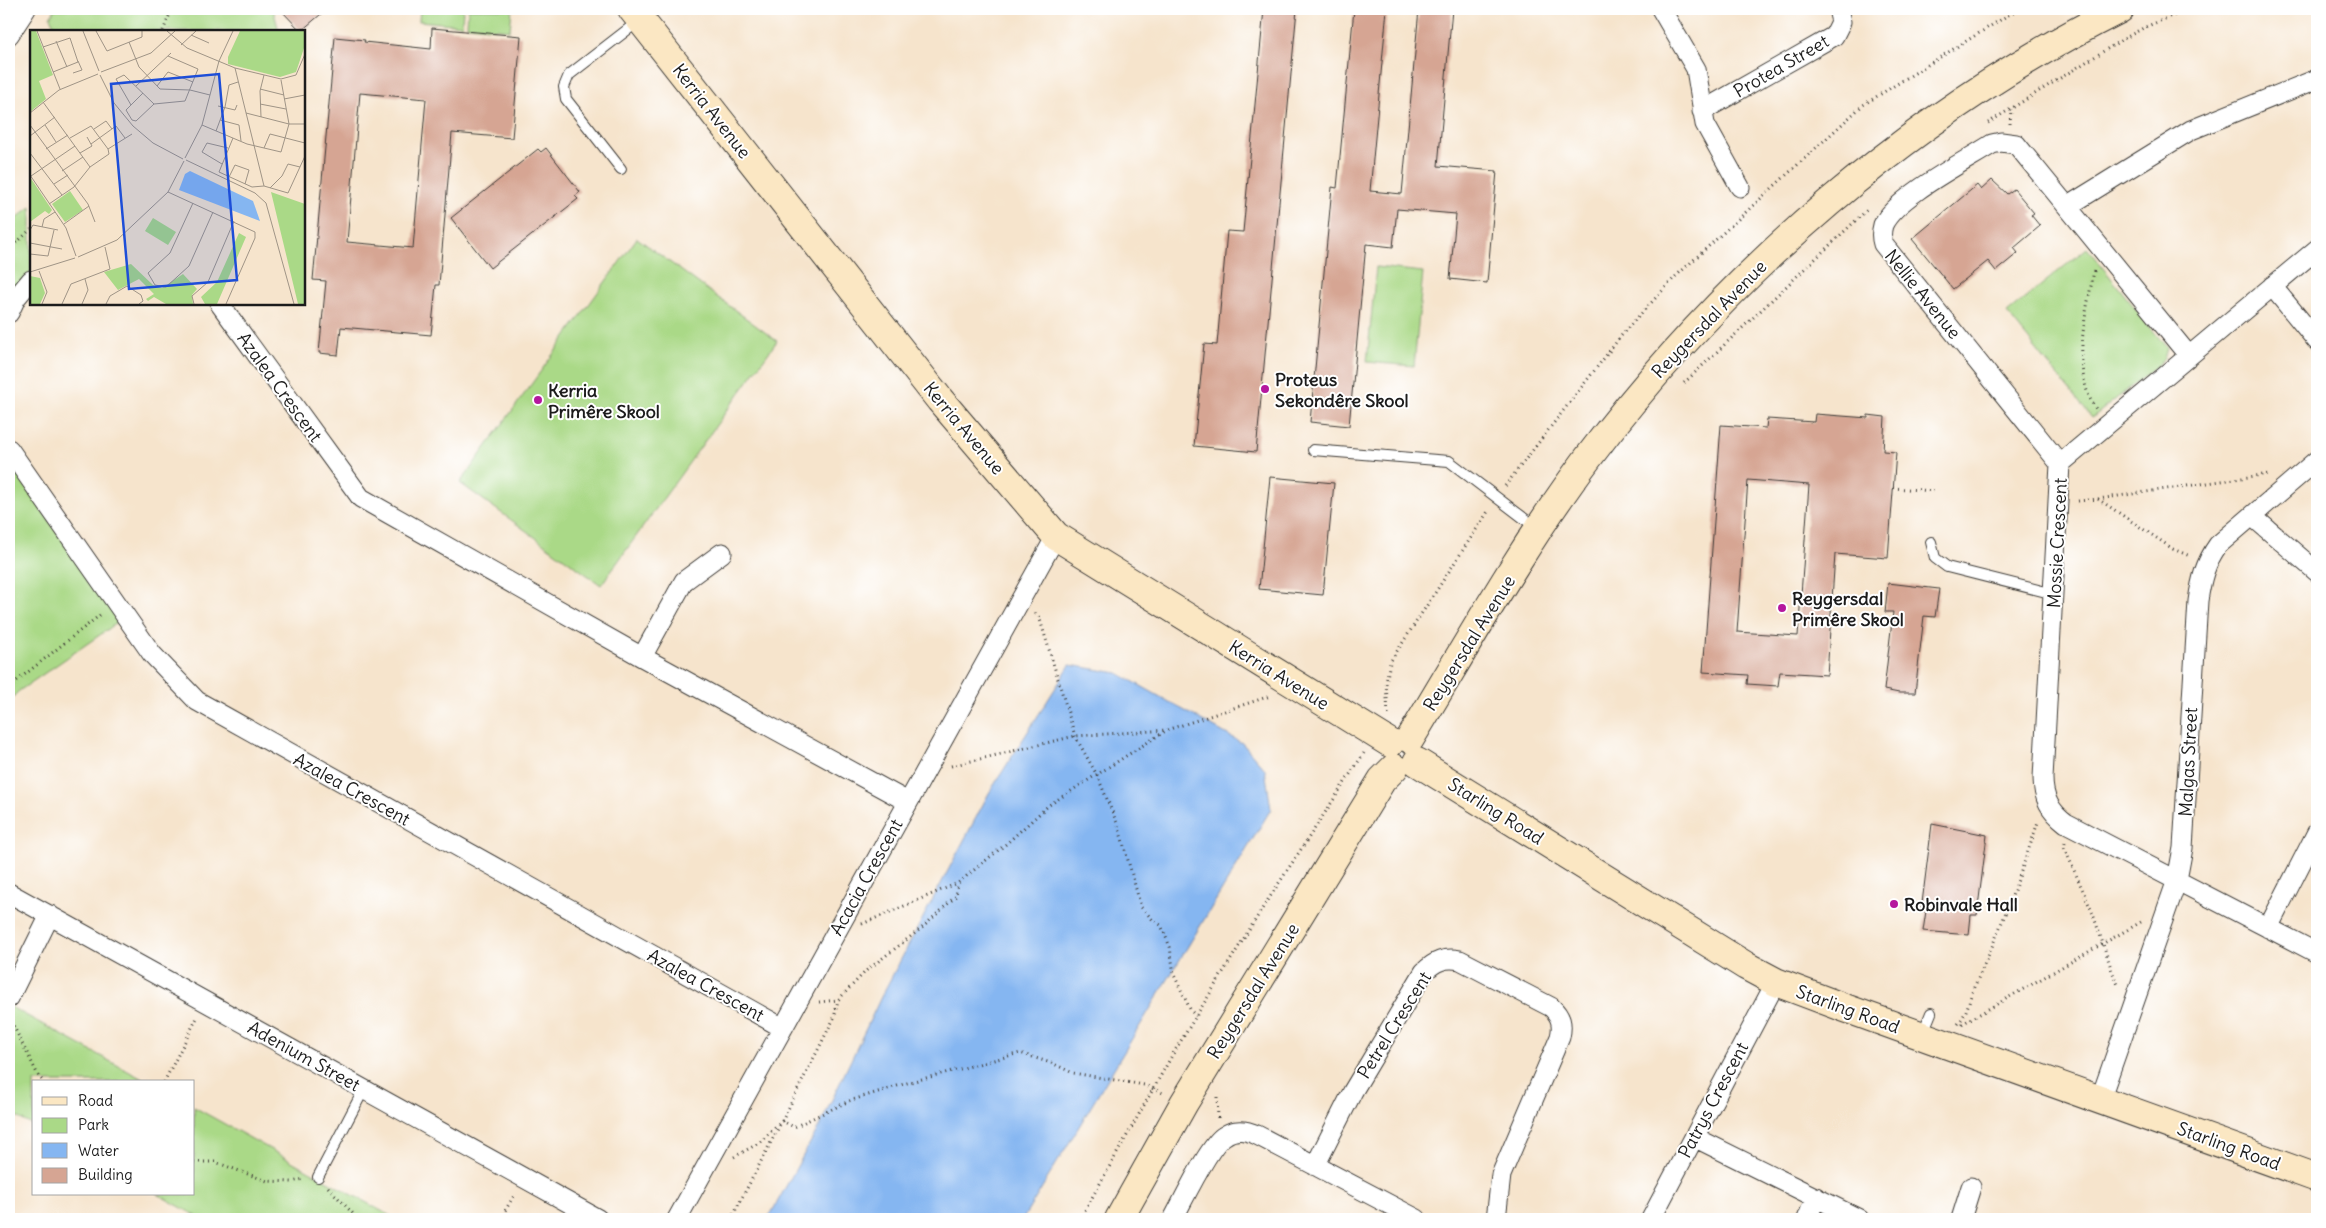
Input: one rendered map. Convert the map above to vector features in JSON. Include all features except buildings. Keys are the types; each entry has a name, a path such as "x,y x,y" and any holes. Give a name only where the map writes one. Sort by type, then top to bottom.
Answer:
{"street":[{"path":"9,35 26,9"},
{"path":"1661,9 1696,69 1704,124 1740,187"},
{"name":"Protea Street","path":"1702,111 1834,36 1841,22 1838,9"},
{"name":"Reygersdal Avenue","path":"1119,1219 1184,1103 1382,780 1397,750 1539,530 1597,446 1664,364 1732,293 1797,231 1872,168 1964,101 2060,42 2120,9"},
{"name":"Kerria Avenue","path":"636,14 940,400 1056,536 1397,750"},
{"path":"2068,206 2192,130 2317,79"},
{"name":"Nellie Avenue","path":"2060,464 1887,250 1881,237 1884,224 1888,218 1923,187 1992,144 2001,142 2016,144 2189,356"},
{"name":"Mossie Crescent","path":"2317,249 2060,464 2060,502 2042,778 2044,795 2050,808 2066,823 2317,953"},
{"path":"9,313 16,298 30,281"},
{"path":"2272,286 2317,341"},
{"name":"Azalea Crescent","path":"221,305 361,498 642,657 908,802"},
{"name":"Azalea Crescent","path":"9,449 152,654 197,701 215,713 783,1028"},
{"name":"Malgas Street","path":"2100,1100 2177,880 2183,848 2198,601 2205,567 2218,545 2317,460"},
{"path":"2252,516 2317,572"},
{"name":"Acacia Crescent","path":"677,1219 1056,536"},
{"path":"642,657 684,581 722,553"},
{"name":"Starling Road","path":"1397,750 1746,966 1776,982 1926,1024 2100,1100 2317,1178"},
{"path":"2268,928 2317,832"},
{"name":"Adenium Street","path":"9,893 598,1219"},
{"path":"9,998 50,915"},
{"name":"Petrel Crescent","path":"1315,1166 1353,1091 1424,972 1438,961 1446,958 1460,960 1551,1007 1558,1015 1562,1026 1560,1037 1501,1175 1496,1219"},
{"name":"Patrys Crescent","path":"1651,1219 1776,982"},
{"path":"1173,1219 1213,1147 1223,1136 1239,1130 1249,1132 1417,1219"},
{"path":"1694,1137 1859,1219"},
{"path":"1961,1219 1971,1187"},
{"path":"1807,1219 1816,1197"}],"lane":[{"path":"621,169 566,99 564,87 569,75 636,14"},
{"path":"1313,450 1450,462 1539,530"},
{"path":"1931,542 1935,558 1947,568 2054,594"},
{"path":"318,1177 364,1089"}],"path":[{"path":"163,30 172,9"},
{"path":"9,250 30,230"},
{"path":"2105,251 2094,269 2082,346 2083,372 2087,390 2094,406 2107,423"},
{"path":"2060,502 2098,499 2272,474 2290,483"},
{"path":"1894,488 1935,491"},
{"path":"2098,499 2173,549 2194,558 2205,567"},
{"path":"1019,600 1039,616 1076,736 1097,775 1119,828 1141,907 1160,925 1170,947 1174,975 1191,1011 1196,1016"},
{"path":"9,687 116,602"},
{"path":"841,922 864,925 958,883 1006,844 1049,805 1167,730 1270,696 1278,675"},
{"path":"926,769 945,768 1076,736 1167,730"},
{"path":"1080,1219 1153,1088 1262,909 1397,750"},
{"path":"2050,808 2039,818 1990,955 1975,985 1967,1013 1954,1028 2145,920 2162,924"},
{"path":"2066,823 2064,847 2112,971 2122,992 2136,998"},
{"path":"731,1219 834,1018 838,1000 867,970 922,928 956,896 958,883"},
{"path":"796,1004 838,1000"},
{"path":"165,1080 205,1001"},
{"path":"9,1017 42,1080"},
{"path":"782,1121 794,1127 849,1101 907,1083 1020,1053 1054,1064 1073,1073 1153,1088 1184,1103"},
{"path":"1206,1068 1217,1081 1218,1120 1223,1136"},
{"path":"710,1158 722,1163 759,1143 782,1121"},
{"path":"195,1162 215,1162 267,1181 292,1182 318,1177 358,1219"},
{"path":"500,1219 524,1178"}],"green space":[{"path":"55,9 273,9 279,30 56,30 50,17"},
{"path":"420,9 463,9 462,25 419,21"},
{"path":"468,9 512,9 510,30 467,26"},
{"path":"30,208 30,272 9,300 9,224"},
{"path":"637,238 777,341 601,585 460,483"},
{"path":"2087,248 2167,348 2164,359 2157,366 2092,418 2007,313"},
{"path":"1376,267 1423,272 1414,366 1367,362"},
{"path":"9,462 120,621 19,691 9,701"},
{"path":"9,1006 144,1080 32,1080 32,1125 9,1113"},
{"path":"195,1108 396,1219 202,1219 161,1196 195,1196"}],"water":[{"path":"1070,665 1118,673 1242,743 1265,769 1271,809 1023,1219 768,1219 820,1125 881,997 989,793"}],"place":[{"name":"Proteus Sekondêre Skool","path":"1265,389"},
{"name":"Kerria Primêre Skool","path":"538,400"},
{"name":"Reygersdal Primêre Skool","path":"1782,608"},
{"name":"Robinvale Hall","path":"1894,904"}]}
